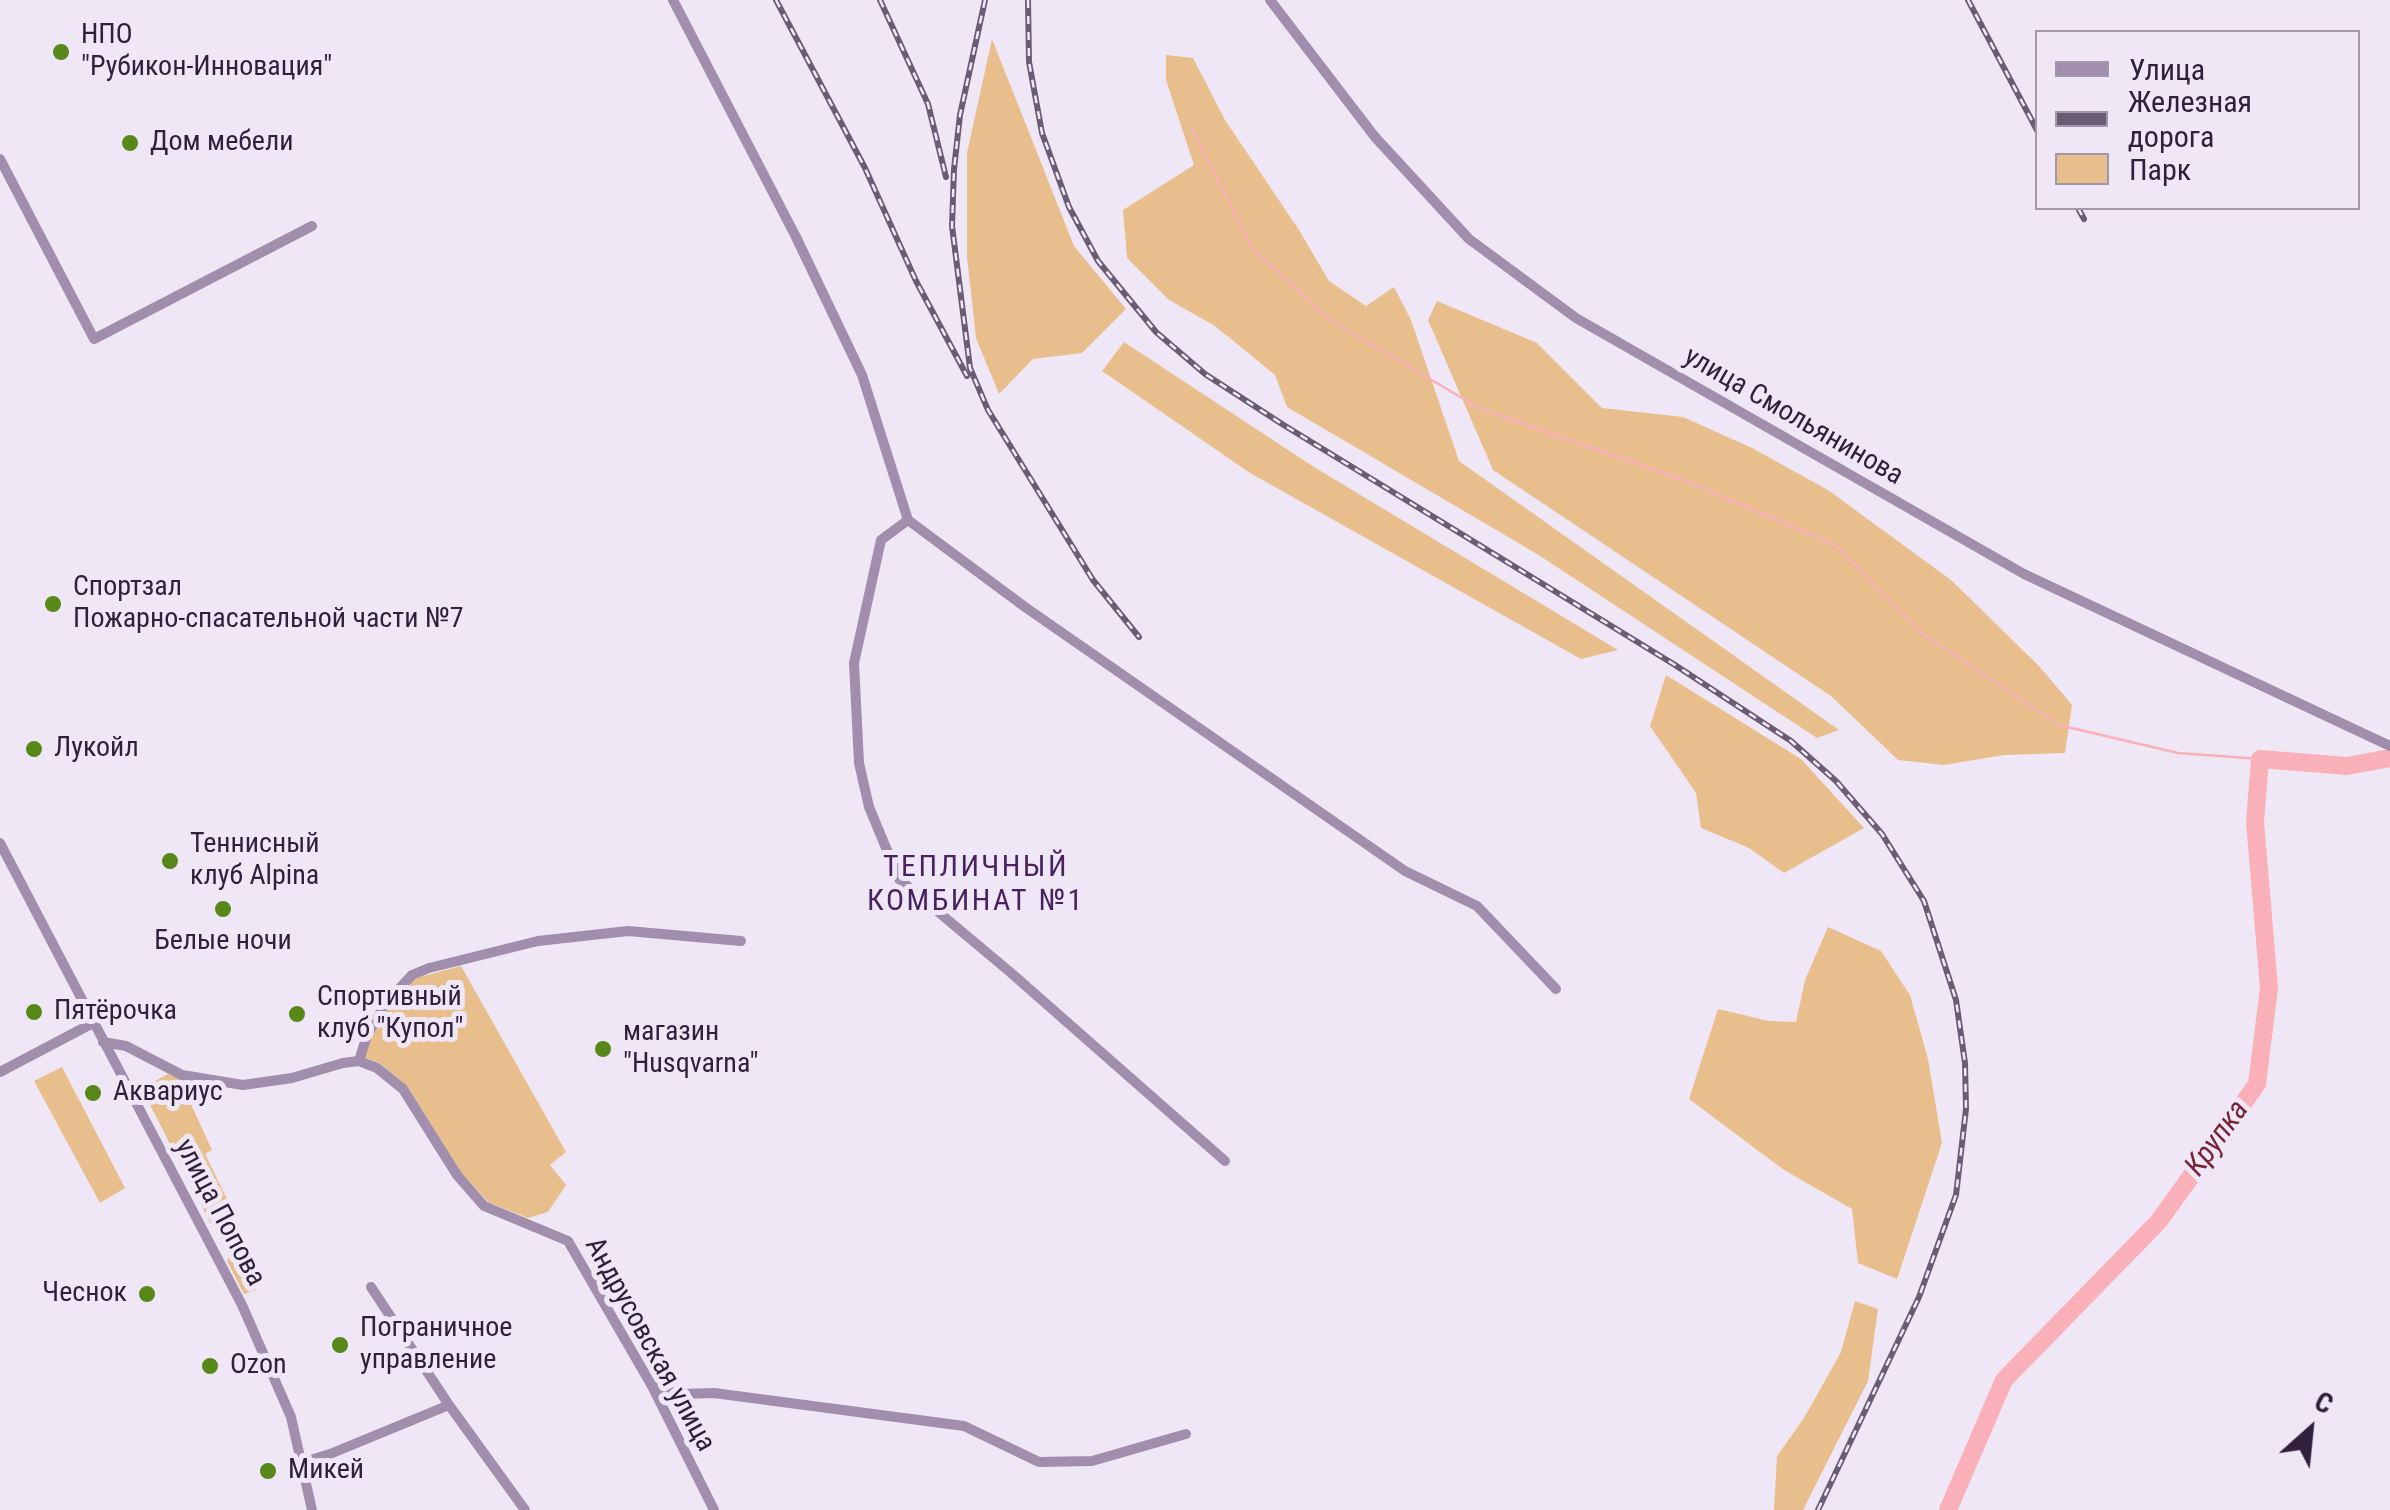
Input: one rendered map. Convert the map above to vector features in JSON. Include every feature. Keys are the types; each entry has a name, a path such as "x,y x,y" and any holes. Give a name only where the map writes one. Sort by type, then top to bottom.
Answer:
{"street":[{"path":"672,0 796,237 862,375 908,520 1025,607 1405,871 1476,906 1556,990"},
{"name":"улица Смольянинова","path":"1270,0 1375,137 1469,239 1576,318 2024,574 2390,746"},
{"path":"0,159 94,339 312,226"},
{"path":"908,520 881,540 854,663 859,762 869,806 899,879 1225,1161"},
{"name":"улица Попова","path":"0,843 242,1306 291,1416 312,1510"},
{"path":"103,1042 126,1046 182,1074 243,1084 292,1078 359,1061 366,1035 386,1002 412,975 429,968 538,942 628,930 742,941"},
{"path":"0,1072 92,1023"},
{"name":"Андрусовская улица","path":"359,1061 377,1068 403,1089 457,1175 484,1206 568,1241 652,1386 714,1510"},
{"path":"370,1287 525,1510"},
{"path":"652,1386 681,1394 714,1393 964,1426 1039,1462 1092,1461 1186,1434"},
{"path":"304,1462 449,1405"}],"green space":[{"path":"992,39 1074,246 1126,309 1082,353 1033,359 999,394 976,338 967,257 967,153"},
{"path":"1166,55 1193,58 1225,120 1329,281 1366,306 1394,287 1411,320 1459,461 1839,730 1817,738 1537,554 1287,407 1275,375 1215,326 1169,300 1127,258 1123,210 1194,165 1166,80"},
{"path":"1437,301 1537,343 1602,408 1683,417 1752,448 1828,490 1951,580 2039,666 2072,705 2065,753 2004,755 1944,765 1898,760 1831,696 1493,470 1428,320"},
{"path":"1124,342 1314,467 1618,650 1581,659 1250,473 1102,371"},
{"path":"1666,675 1801,759 1864,828 1784,873 1749,848 1701,828 1696,793 1650,726"},
{"path":"1828,927 1881,951 1910,995 1928,1059 1942,1143 1897,1279 1858,1263 1852,1209 1784,1170 1689,1099 1718,1009 1769,1021 1796,1022 1805,980"},
{"path":"461,966 566,1152 550,1165 566,1185 548,1212 528,1218 488,1202 461,1172 408,1087 381,1064 364,1057 371,1035 391,1003 416,978"},
{"path":"62,1067 125,1188 100,1203 34,1081"},
{"path":"168,1074 179,1078 212,1150 205,1154 232,1209 231,1217 215,1226 147,1099 153,1082"},
{"path":"249,1247 266,1278 254,1284 256,1290 244,1294 227,1261 229,1256"},
{"path":"1855,1301 1878,1309 1868,1381 1803,1510 1774,1510 1777,1456 1804,1418 1841,1352"}],"waterway":[{"path":"1192,129 1252,248 1330,320 1479,408 1686,481 1835,545 1923,634 2059,725 2178,753 2260,759"},
{"name":"Крупка","path":"1948,1510 2004,1380 2159,1221 2257,1084 2269,988 2255,822 2260,759 2347,766 2390,758"}],"railway":[{"path":"776,0 865,168 916,281 967,376"},
{"path":"880,0 928,104 946,177"},
{"path":"985,0 960,115 954,169 952,226 970,368 988,410 1093,580 1139,637"},
{"path":"1028,0 1029,62 1042,133 1069,207 1098,261 1156,332 1205,374 1282,424 1675,665 1791,741 1836,781 1882,834 1924,901 1956,1000 1965,1063 1966,1109 1956,1195 1919,1297 1818,1510"},
{"path":"1968,0 2035,126"},
{"path":"2079,210 2084,219"}],"place":[{"name":"НПО \"Рубикон-Инновация\"","path":"61,52"},
{"name":"Дом мебели","path":"130,143"},
{"name":"Спортзал Пожарно-спасательной части №7","path":"53,604"},
{"name":"Лукойл","path":"34,749"},
{"name":"Теннисный клуб Alpina","path":"170,861"},
{"name":"Белые ночи","path":"223,909"},
{"name":"Пятёрочка","path":"34,1012"},
{"name":"Спортивный клуб \"Купол\"","path":"297,1014"},
{"name":"магазин \"Husqvarna\"","path":"603,1049"},
{"name":"Аквариус","path":"93,1093"},
{"name":"Чеснок","path":"147,1294"},
{"name":"Пограничное управление","path":"340,1345"},
{"name":"Ozon","path":"210,1366"},
{"name":"Микей","path":"268,1471"}],"district":[{"name":"ТЕПЛИЧНЫЙ КОМБИНАТ №1","path":"976,885"}]}
